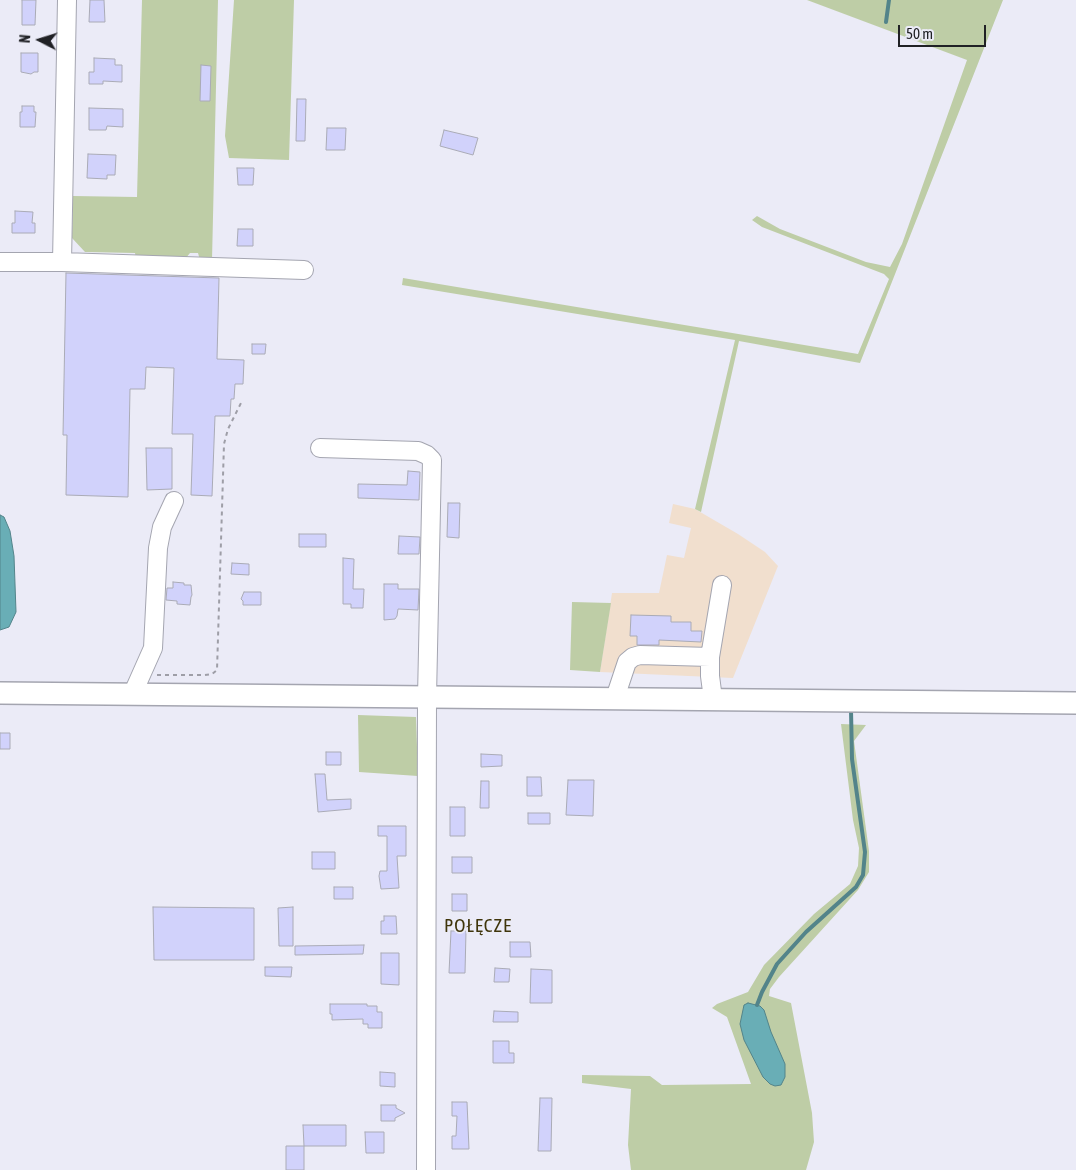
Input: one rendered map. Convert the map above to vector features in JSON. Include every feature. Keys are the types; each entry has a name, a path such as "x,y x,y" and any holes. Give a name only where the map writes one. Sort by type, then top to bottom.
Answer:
{"main road":[{"path":"0,692 137,685 427,697 1076,703"}],"street":[{"path":"62,262 67,0"},
{"path":"0,262 62,262 304,270"},
{"path":"320,448 418,451 427,455 432,460 427,697 426,1170"},
{"path":"137,685 153,648 158,548 162,527 174,501"},
{"path":"713,699 710,657 722,585"},
{"path":"615,698 623,670 627,662 633,657 640,655 710,657"}],"path":[{"path":"137,685 156,674 205,675 212,674 216,670 224,444 228,429 241,403"}],"shaded area":[{"path":"673,504 695,509 738,534 765,552 778,566 733,678 600,672 612,593 659,593 667,555 684,558 691,528 669,523"}],"green space":[{"path":"142,0 218,0 212,260 200,260 198,253 190,253 185,259 136,259 135,253 85,252 72,238 73,196 137,197"},
{"path":"234,0 294,0 289,160 229,158 225,136"},
{"path":"807,0 1003,0 860,363 739,341 701,512 695,509 735,340 402,285 403,278 858,354 889,279 884,274 762,227 752,220 757,216 780,229 866,262 890,267 902,244 967,60"},
{"path":"572,602 611,603 600,672 570,670"},
{"path":"358,715 416,717 418,776 359,772"},
{"path":"841,724 866,725 854,741 869,851 869,872 858,890 779,977 770,989 769,996 791,1003 812,1113 814,1142 806,1170 631,1170 628,1145 631,1089 582,1083 582,1075 650,1076 662,1085 751,1084 727,1017 712,1008 717,1004 748,992 764,965 814,914 850,884 858,866 859,848 853,820"}],"water":[{"path":"0,515 4,517 10,531 14,556 16,612 9,627 0,630"},
{"path":"748,1003 760,1006 764,1010 785,1064 785,1077 781,1085 775,1086 770,1084 763,1077 744,1040 740,1024 744,1005"}],"building":[{"path":"22,0 36,0 35,25 22,25"},
{"path":"90,0 104,0 105,22 89,22"},
{"path":"21,53 38,53 38,72 31,74 21,72"},
{"path":"94,58 115,59 115,65 122,65 122,82 103,81 103,84 89,84 89,72 94,72"},
{"path":"201,65 211,66 210,101 200,101"},
{"path":"297,99 306,99 305,141 296,141"},
{"path":"22,106 34,106 34,112 36,112 35,127 20,127"},
{"path":"89,108 123,109 123,127 107,126 106,130 89,130"},
{"path":"327,128 346,128 345,150 326,150"},
{"path":"444,130 478,138 473,155 440,146"},
{"path":"88,154 116,155 115,175 107,175 107,179 87,178"},
{"path":"237,168 254,168 253,185 238,185"},
{"path":"15,211 33,212 32,223 35,223 35,233 12,233 12,223 15,223"},
{"path":"238,229 253,229 253,246 237,246"},
{"path":"66,273 219,278 217,359 244,360 243,384 235,384 234,399 231,399 230,416 215,416 212,496 191,495 193,434 172,434 174,368 146,367 145,389 130,389 128,497 66,495 67,435 63,435"},
{"path":"252,344 266,344 265,354 252,354"},
{"path":"146,448 172,448 172,489 147,490"},
{"path":"408,471 420,472 419,500 358,498 358,484 407,485"},
{"path":"448,503 460,503 459,538 447,537"},
{"path":"299,534 326,534 326,547 299,547"},
{"path":"399,536 420,537 419,554 398,554"},
{"path":"343,558 354,559 353,589 364,589 363,608 351,608 351,604 343,604"},
{"path":"232,563 249,564 249,575 231,574"},
{"path":"173,582 191,585 190,605 177,604 177,601 166,600 167,588 173,588"},
{"path":"384,584 398,584 398,589 419,589 418,610 398,609 395,619 384,620"},
{"path":"244,592 261,592 261,605 243,605 241,599"},
{"path":"631,615 671,616 671,622 691,622 691,631 702,631 701,642 659,640 659,645 637,645 637,636 630,636"},
{"path":"0,733 10,733 10,749 0,749"},
{"path":"326,752 341,752 341,765 326,765"},
{"path":"481,754 502,755 502,766 481,767"},
{"path":"315,774 325,774 327,800 351,799 351,809 318,812"},
{"path":"527,777 541,777 542,796 527,796"},
{"path":"568,780 594,780 593,816 566,815"},
{"path":"481,781 489,781 489,808 480,808"},
{"path":"450,807 465,807 465,836 450,836"},
{"path":"528,813 550,813 550,824 528,824"},
{"path":"378,826 406,826 406,856 397,856 399,888 381,889 380,871 387,871 387,836 378,836"},
{"path":"312,852 335,852 335,869 312,869"},
{"path":"452,857 472,857 472,873 452,873"},
{"path":"334,887 353,887 353,899 334,899"},
{"path":"452,894 467,894 467,911 452,911"},
{"path":"153,907 254,908 254,960 154,960"},
{"path":"293,907 293,946 279,946 278,908"},
{"path":"384,916 396,916 397,934 381,934 381,921 384,921"},
{"path":"451,931 466,931 465,973 449,973"},
{"path":"510,942 530,942 531,957 510,957"},
{"path":"364,945 363,954 295,955 295,946"},
{"path":"381,953 399,953 399,985 381,984"},
{"path":"265,967 292,967 291,977 265,976"},
{"path":"495,968 510,969 509,982 494,982"},
{"path":"531,969 552,970 552,1003 530,1003"},
{"path":"330,1004 367,1004 367,1006 377,1006 377,1012 382,1012 382,1028 368,1028 368,1024 363,1024 363,1019 332,1020"},
{"path":"494,1011 518,1012 518,1022 493,1022"},
{"path":"493,1041 509,1041 509,1053 514,1053 514,1063 493,1063"},
{"path":"380,1072 395,1073 395,1087 380,1086"},
{"path":"540,1098 552,1098 551,1151 538,1151"},
{"path":"452,1102 467,1102 469,1149 452,1149 452,1136 456,1136 457,1116 452,1116"},
{"path":"381,1105 396,1105 396,1108 405,1113 395,1118 395,1121 381,1121"},
{"path":"303,1125 346,1125 346,1146 304,1146"},
{"path":"365,1132 384,1132 384,1153 366,1153"},
{"path":"286,1146 304,1146 304,1170 286,1170"}],"waterway":[{"path":"886,22 889,0"},
{"path":"757,1005 777,964 806,932 856,887 863,875 865,852 852,759 851,710"}],"district":[{"name":"POŁĘCZE","path":"478,926"}]}
